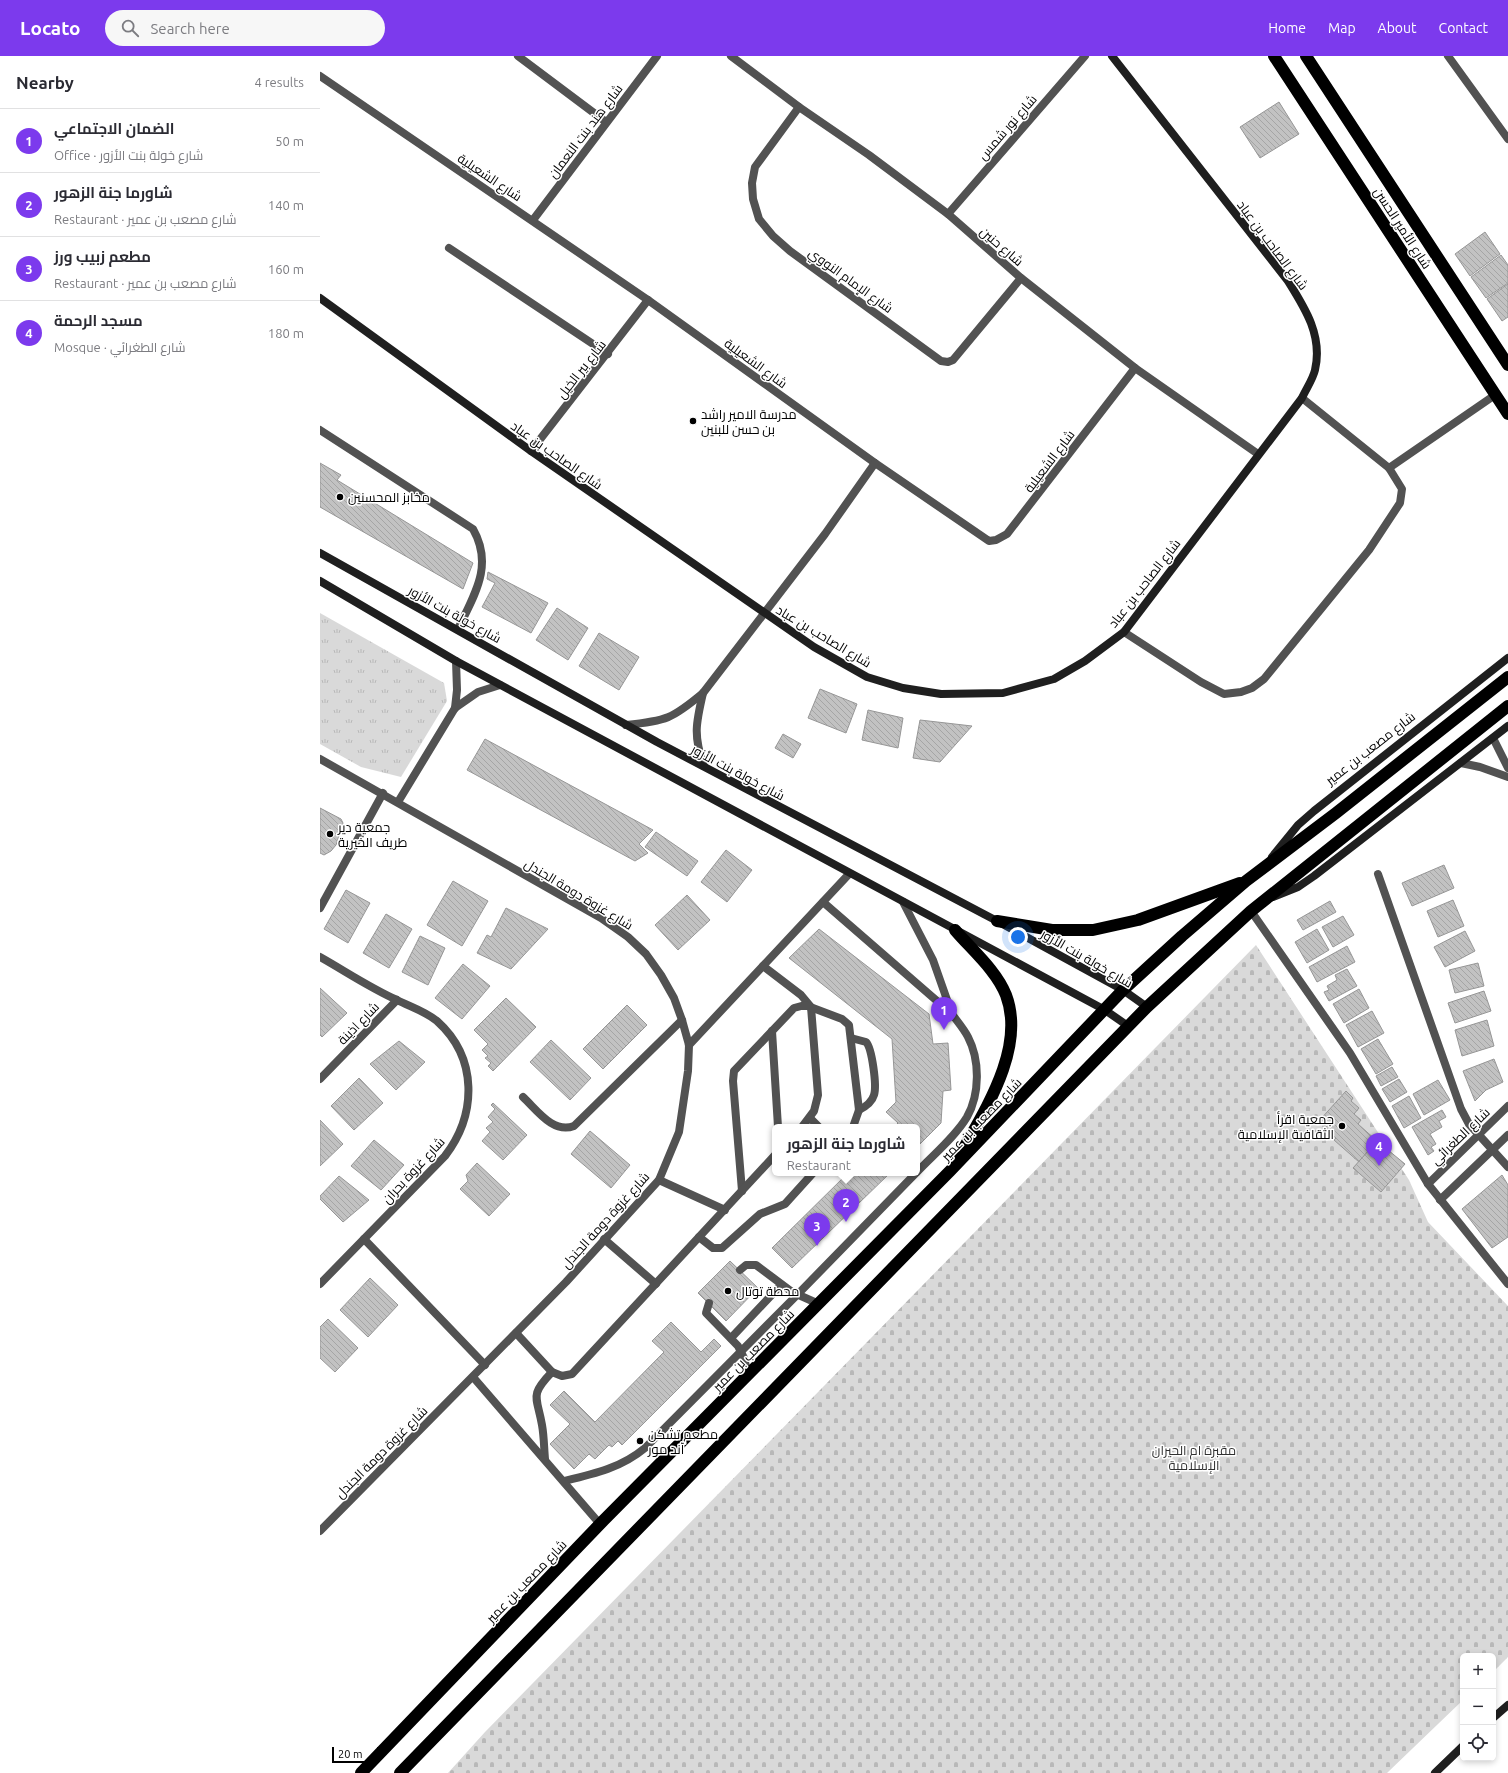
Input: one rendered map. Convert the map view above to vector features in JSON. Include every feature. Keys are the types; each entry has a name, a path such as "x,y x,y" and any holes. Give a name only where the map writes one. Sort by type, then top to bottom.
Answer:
{"highway":[{"name":"شارع الأمير الحسن","path":"1274,56 1508,414"},
{"name":"شارع الأمير الحسن","path":"1306,56 1508,365"},
{"name":"شارع مصعب بن عمير","path":"361,1773 600,1524 950,1171 1123,990 1182,936 1246,881 1260,872 1508,677"},
{"path":"401,1772 1146,1007 1251,911 1508,706"},
{"path":"997,921 1052,930 1093,930 1138,920 1246,881"},
{"path":"950,1171 995,1094 1010,1043 1011,1018 1006,995 993,973 955,930"}],"street":[{"path":"518,56 606,122"},
{"name":"شارع هند بنت النعمان","path":"533,220 657,56"},
{"name":"شارع حنين","path":"731,56 799,108 869,155 948,214 1021,278 1135,368 1258,454"},
{"name":"شارع نور شمس","path":"948,214 1085,56"},
{"name":"شارع الصاحب بن عباد","path":"320,298 531,451 763,613 814,647 867,677 903,688 942,694 1003,693 1054,679 1085,661 1124,632 1302,398 1315,371 1318,348 1313,326 1304,306 1288,280 1112,56"},
{"path":"1448,56 1508,139"},
{"name":"شارع الشعيلية","path":"320,76 533,220 648,300 875,464 980,536 989,540 996,540 1006,534 1023,514 1135,368"},
{"name":"شارع الإمام النووي","path":"799,108 755,167 752,183 753,200 760,220 773,236 790,250 941,361 948,362 953,360 1021,278"},
{"path":"449,248 608,354"},
{"name":"شارع بير الخيل","path":"531,451 608,354 648,300"},
{"path":"1389,468 1495,395"},
{"path":"1124,632 1201,682 1224,694 1241,692 1252,688 1264,678 1369,550 1400,503 1402,489 1389,468 1302,398"},
{"path":"320,430 473,530 479,541 483,559 480,582 458,629"},
{"path":"626,725 656,722 671,717 681,712 703,693 825,534 875,464"},
{"name":"شارع خولة بنت الأزور","path":"320,553 458,629 626,725 997,921 1123,990 1146,1007"},
{"path":"320,581 456,661 849,874 1105,1010 1128,1026"},
{"name":"شارع مصعب بن عمير","path":"1260,872 1298,825 1314,811 1508,658"},
{"path":"455,708 457,690 456,661"},
{"path":"398,802 455,708 478,692 500,685"},
{"path":"703,693 696,730 697,748 704,766"},
{"path":"1266,900 1287,892 1314,876 1508,726"},
{"path":"1493,738 1508,768"},
{"name":"شارع غزوة دومة الجندل","path":"320,759 383,793 601,918 628,937 646,954 661,975 674,998 682,1020 688,1046 688,1071 679,1132 659,1180 516,1333 320,1531"},
{"path":"1461,763 1480,767 1508,777"},
{"path":"320,908 383,793"},
{"path":"688,1046 849,874"},
{"path":"1378,874 1459,1102 1469,1124 1508,1167"},
{"path":"823,902 952,1014 968,1037 977,1063 976,1091 967,1117 920,1168"},
{"path":"903,902 940,976 952,1014"},
{"path":"1251,911 1350,1054 1428,1184 1508,1284"},
{"name":"شارع غزوة بحران","path":"320,957 396,1000 420,1010 437,1021 450,1035 462,1056 467,1076 469,1096 463,1125 453,1146 320,1284"},
{"path":"763,966 801,995 811,1007 818,1091 817,1102 810,1118 805,1124"},
{"name":"شارع اذينة","path":"320,1079 396,1000"},
{"path":"742,1191 733,1076 737,1066 794,1008 805,1005 846,1021 849,1025 859,1110 854,1124"},
{"path":"523,1097 554,1126 564,1129 574,1126 682,1020"},
{"path":"772,1031 778,1124"},
{"path":"851,1038 866,1042 871,1050 874,1095 869,1103 859,1110"},
{"name":"شارع الطغرائي","path":"1428,1184 1508,1106"},
{"path":"810,1118 815,1124"},
{"path":"1440,1200 1508,1135"},
{"path":"516,1333 552,1372 562,1376 572,1374 772,1158"},
{"path":"699,1237 713,1248 722,1248 760,1214 785,1204 810,1176"},
{"path":"564,1481 615,1468 636,1456 798,1296 912,1176"},
{"path":"659,1180 725,1210"},
{"path":"364,1239 485,1365"},
{"path":"604,1239 656,1284"},
{"path":"740,1270 746,1265 756,1266 798,1296 819,1304"},
{"path":"731,1338 781,1285"},
{"path":"709,1303 706,1309 708,1316 731,1338 741,1351 748,1375"},
{"path":"545,1459 542,1425 536,1400 538,1387 552,1372"},
{"path":"473,1377 600,1524"},
{"path":"1496,1715 1508,1705"},
{"path":"1435,1773 1460,1749"}],"green space":[{"path":"320,613 444,683 447,701 401,777 361,767 320,744"},
{"name":"مقبرة ام الحيران الإسلامية","path":"1256,945 1409,1180 1428,1222 1508,1306 1508,1657 1496,1669 1496,1653 1460,1653 1460,1703 1387,1773 448,1773 485,1732"}],"building":[{"path":"1279,102 1299,134 1260,158 1240,127"},
{"path":"1485,232 1500,254 1470,276 1455,254"},
{"path":"1501,255 1508,265 1508,283 1486,298 1471,277"},
{"path":"1508,284 1508,317 1502,321 1487,299"},
{"path":"320,463 341,475 337,480 473,563 463,589 320,507"},
{"path":"488,572 548,603 531,633 482,607 495,583 487,579"},
{"path":"557,608 588,628 568,660 536,640"},
{"path":"599,633 639,657 619,690 579,666"},
{"path":"820,689 857,704 846,733 808,718"},
{"path":"868,710 903,718 898,748 862,740"},
{"path":"920,720 972,726 940,762 913,758"},
{"path":"783,734 801,744 793,758 775,748"},
{"path":"485,739 653,830 639,844 648,853 635,861 467,770"},
{"name":"جمعية دير طريف الخيرية","path":"320,808 341,819 343,823 336,845 331,851 324,855 320,853"},
{"path":"656,832 698,861 687,876 645,847"},
{"path":"726,850 752,870 727,902 701,882"},
{"path":"1444,865 1454,888 1412,906 1402,883"},
{"path":"453,881 488,901 462,946 427,925"},
{"path":"346,890 370,903 348,943 324,929"},
{"path":"687,895 710,920 678,950 655,925"},
{"path":"1453,900 1464,926 1438,937 1427,911"},
{"path":"1330,901 1336,912 1303,930 1297,920"},
{"path":"506,908 548,929 511,969 477,953 487,935 491,937"},
{"path":"386,914 412,929 389,968 363,953"},
{"path":"1343,916 1354,935 1333,947 1322,927"},
{"path":"819,929 929,1014 933,1044 948,1043 951,1090 943,1091 941,1123 920,1144 920,1124 897,1124 898,1123 886,1112 896,1102 892,1039 789,958"},
{"path":"1317,929 1329,950 1307,963 1295,942"},
{"path":"1465,931 1475,951 1445,967 1434,947"},
{"path":"420,936 445,948 428,985 402,972"},
{"path":"1347,946 1355,962 1317,982 1309,967"},
{"path":"1478,963 1484,986 1455,993 1449,970"},
{"path":"463,964 490,986 462,1019 435,998"},
{"path":"1347,969 1357,986 1329,1001 1324,992 1329,990 1327,986 1337,980 1335,975"},
{"path":"320,988 347,1013 322,1037 320,1035"},
{"path":"1359,989 1369,1008 1344,1023 1333,1004"},
{"path":"1484,991 1491,1011 1455,1023 1448,1003"},
{"path":"506,998 536,1027 493,1071 488,1066 491,1063 485,1058 488,1056 482,1050 488,1044 474,1030"},
{"path":"627,1005 647,1025 603,1069 583,1049"},
{"path":"1372,1011 1384,1033 1358,1047 1346,1025"},
{"path":"1487,1020 1494,1046 1462,1056 1455,1030"},
{"path":"1378,1039 1393,1064 1376,1074 1361,1049"},
{"path":"551,1040 591,1078 570,1100 530,1062"},
{"path":"399,1041 425,1062 396,1090 370,1064"},
{"path":"1494,1059 1503,1082 1486,1090 1475,1101 1463,1071"},
{"path":"1392,1067 1398,1077 1381,1086 1376,1076"},
{"path":"359,1078 383,1103 354,1130 331,1106"},
{"path":"1399,1079 1407,1092 1390,1102 1382,1089"},
{"path":"1438,1080 1450,1100 1424,1115 1413,1094"},
{"name":"جمعية اقرأ الثقافية الإسلامية","path":"1346,1091 1353,1098 1351,1101 1359,1108 1354,1114 1361,1120 1358,1124 1377,1141 1359,1162 1334,1140 1336,1138 1325,1129 1327,1127 1319,1121"},
{"path":"1409,1096 1421,1118 1404,1128 1392,1106"},
{"path":"493,1103 527,1135 503,1160 482,1141 490,1132 486,1128 493,1122 488,1117 495,1109 491,1105"},
{"path":"1442,1110 1446,1117 1439,1121 1442,1127 1430,1134 1436,1144 1431,1147 1434,1151 1428,1155 1412,1127"},
{"path":"320,1120 343,1144 320,1166"},
{"path":"590,1131 630,1165 611,1188 571,1154"},
{"path":"374,1140 404,1165 381,1190 351,1166"},
{"path":"1377,1141 1405,1164 1381,1192 1353,1168"},
{"path":"477,1163 510,1194 489,1216 460,1189 468,1181 466,1175"},
{"path":"1502,1175 1508,1185 1508,1237 1492,1248 1462,1209"},
{"path":"339,1176 369,1200 343,1222 320,1199 320,1196"},
{"path":"845,1176 887,1176 792,1268 772,1248"},
{"name":"محطة توتال","path":"730,1261 758,1288 726,1321 698,1293"},
{"path":"370,1278 398,1305 368,1337 340,1310"},
{"path":"328,1319 358,1348 335,1372 320,1358 320,1327"},
{"path":"671,1322 701,1352 714,1339 721,1346 622,1445 618,1441 612,1447 609,1445 595,1459 589,1454 574,1469 550,1444 570,1424 550,1405 564,1391 595,1422 664,1352 652,1341"}],"place":[{"name":"مدرسة الامير راشد بن حسن للبنين","path":"693,421"},
{"name":"مخابز المحسنين","path":"340,497"},
{"name":"جمعية دير طريف الخيرية","path":"330,834"},
{"name":"الضمان الاجتماعي","path":"944,1030"},
{"name":"جمعية اقرأ الثقافية الإسلامية","path":"1342,1126"},
{"name":"مسجد الرحمة","path":"1379,1166"},
{"name":"شاورما جنة الزهور","path":"846,1222"},
{"name":"مطعم زبيب ورز","path":"817,1246"},
{"name":"محطة توتال","path":"728,1291"},
{"name":"مطعم تشكن آند مور","path":"640,1441"}]}
